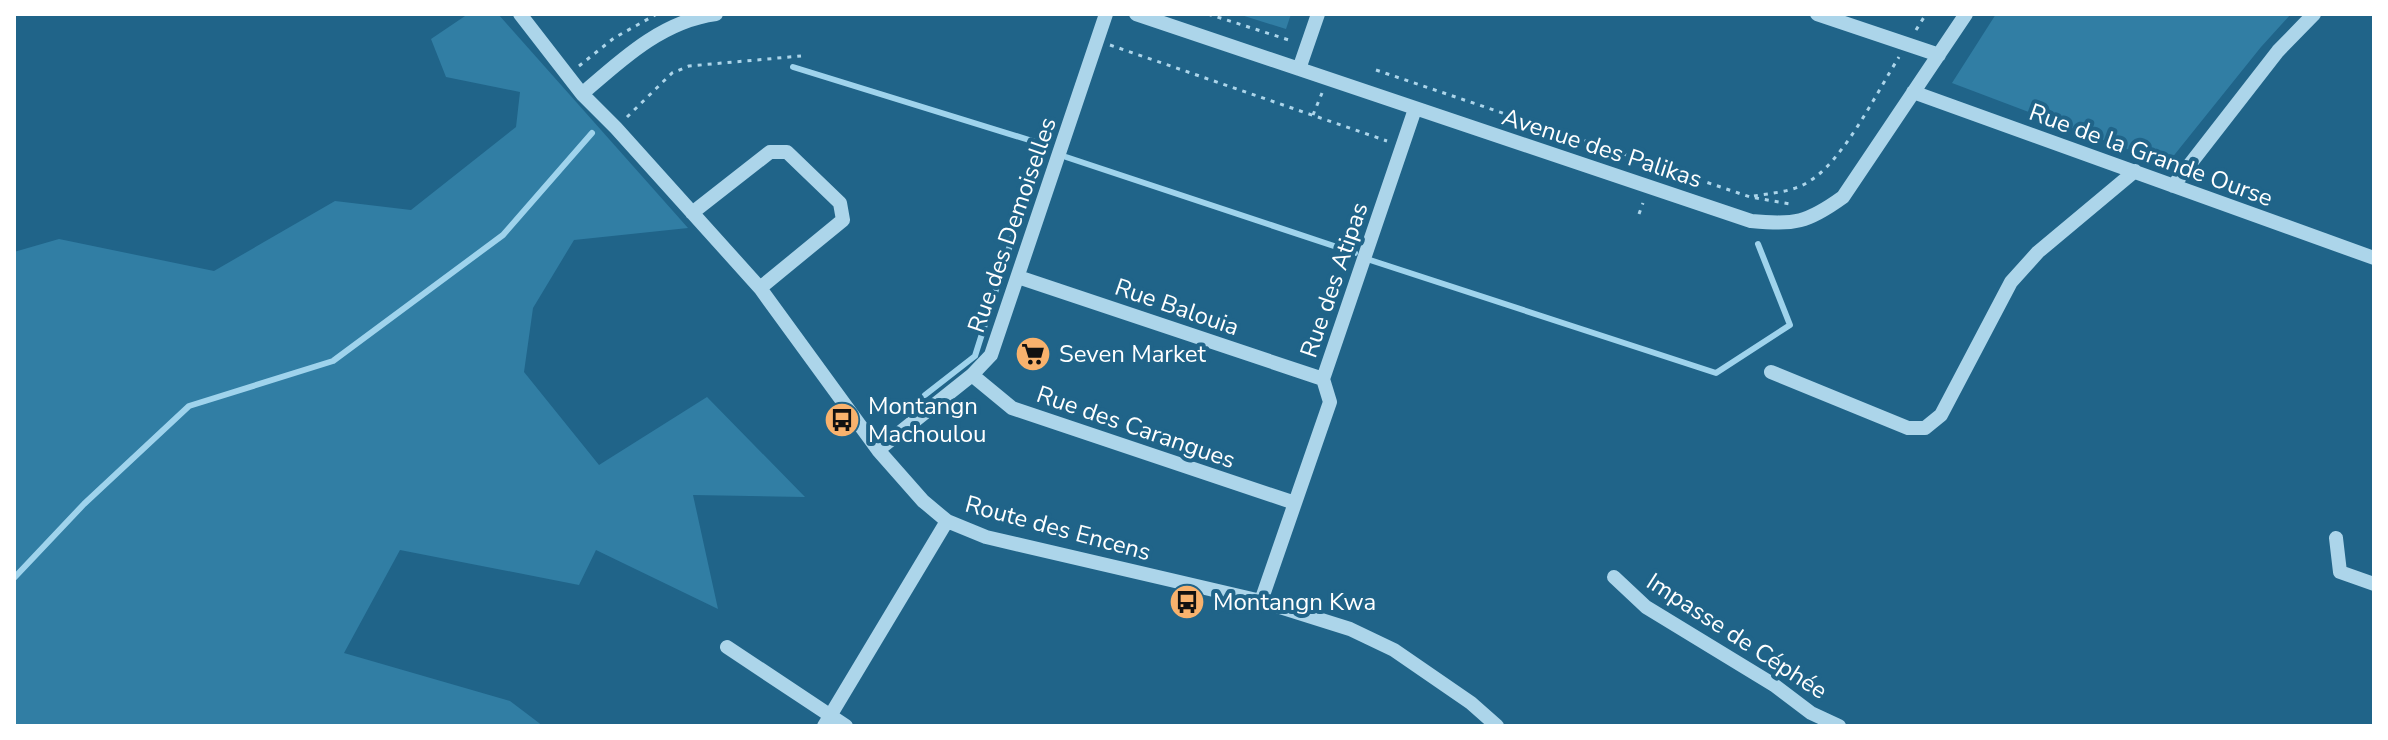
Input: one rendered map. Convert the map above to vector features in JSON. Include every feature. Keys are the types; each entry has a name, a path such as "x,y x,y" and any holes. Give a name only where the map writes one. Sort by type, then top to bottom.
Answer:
{"street":[{"name":"Route des Encens","path":"520,14 582,94 760,288 878,450 923,501 947,521 986,537 1261,601 1350,629 1394,650 1471,703 1497,726"},
{"path":"582,94 622,58 668,28 697,17 716,14"},
{"name":"Rue des Demoiselles","path":"878,450 972,375 991,355 1106,14"},
{"name":"Avenue des Palikas","path":"1136,14 1751,221 1788,224 1819,215 1843,197 1966,14"},
{"path":"1299,69 1318,14"},
{"path":"1817,14 1939,55"},
{"path":"2173,186 2278,51 2314,14"},
{"name":"Rue de la Grande Ourse","path":"1913,92 2374,258"},
{"name":"Rue des Atipas","path":"1261,601 1330,402 1323,379 1415,109"},
{"path":"692,213 770,152 787,152 840,203 843,220 760,288"},
{"path":"1771,372 1908,428 1925,428 1941,415 2011,282 2038,252 2135,171"},
{"name":"Rue Balouia","path":"1018,277 1323,379"},
{"name":"Rue des Carangues","path":"972,375 1012,408 1295,503"},
{"path":"827,722 947,521"},
{"path":"2336,538 2340,572 2374,584"},
{"name":"Impasse de Céphée","path":"1614,577 1646,607 1774,685 1811,713 1839,726"},
{"path":"727,647 827,722 846,726"}],"path":[{"path":"595,54 614,38 657,14"},
{"path":"1208,14 1294,42"},
{"path":"1913,33 1926,14"},
{"path":"1107,44 1395,144"},
{"path":"1750,197 1782,192 1808,182 1839,153 1900,54 1905,65"},
{"path":"616,128 672,73 689,66 801,56"},
{"path":"1376,70 1750,197 1793,205"},
{"path":"1313,115 1324,88"},
{"path":"1639,214 1645,195"}],"shaded area":[{"path":"468,14 498,14 688,228 574,240 533,308 524,372 599,465 707,397 805,497 693,495 718,609 596,550 579,585 400,550 344,653 510,701 543,726 14,726 14,252 59,239 214,271 335,201 411,210 516,127 520,92 446,77 431,39"},
{"path":"1238,14 1291,14 1286,29"},
{"path":"1996,14 2291,14 2167,164 1952,83"}],"waterway":[{"path":"793,67 1042,144 975,356 925,395"},
{"path":"14,578 84,504 189,406 333,361 503,235 592,133"},
{"path":"1066,157 1355,253"},
{"path":"1370,260 1716,373 1790,325 1758,244"}],"place":[{"name":"Seven Market","path":"1033,354"},
{"name":"Montangn Machoulou","path":"842,420"},
{"name":"Montangn Kwa","path":"1187,602"}]}
